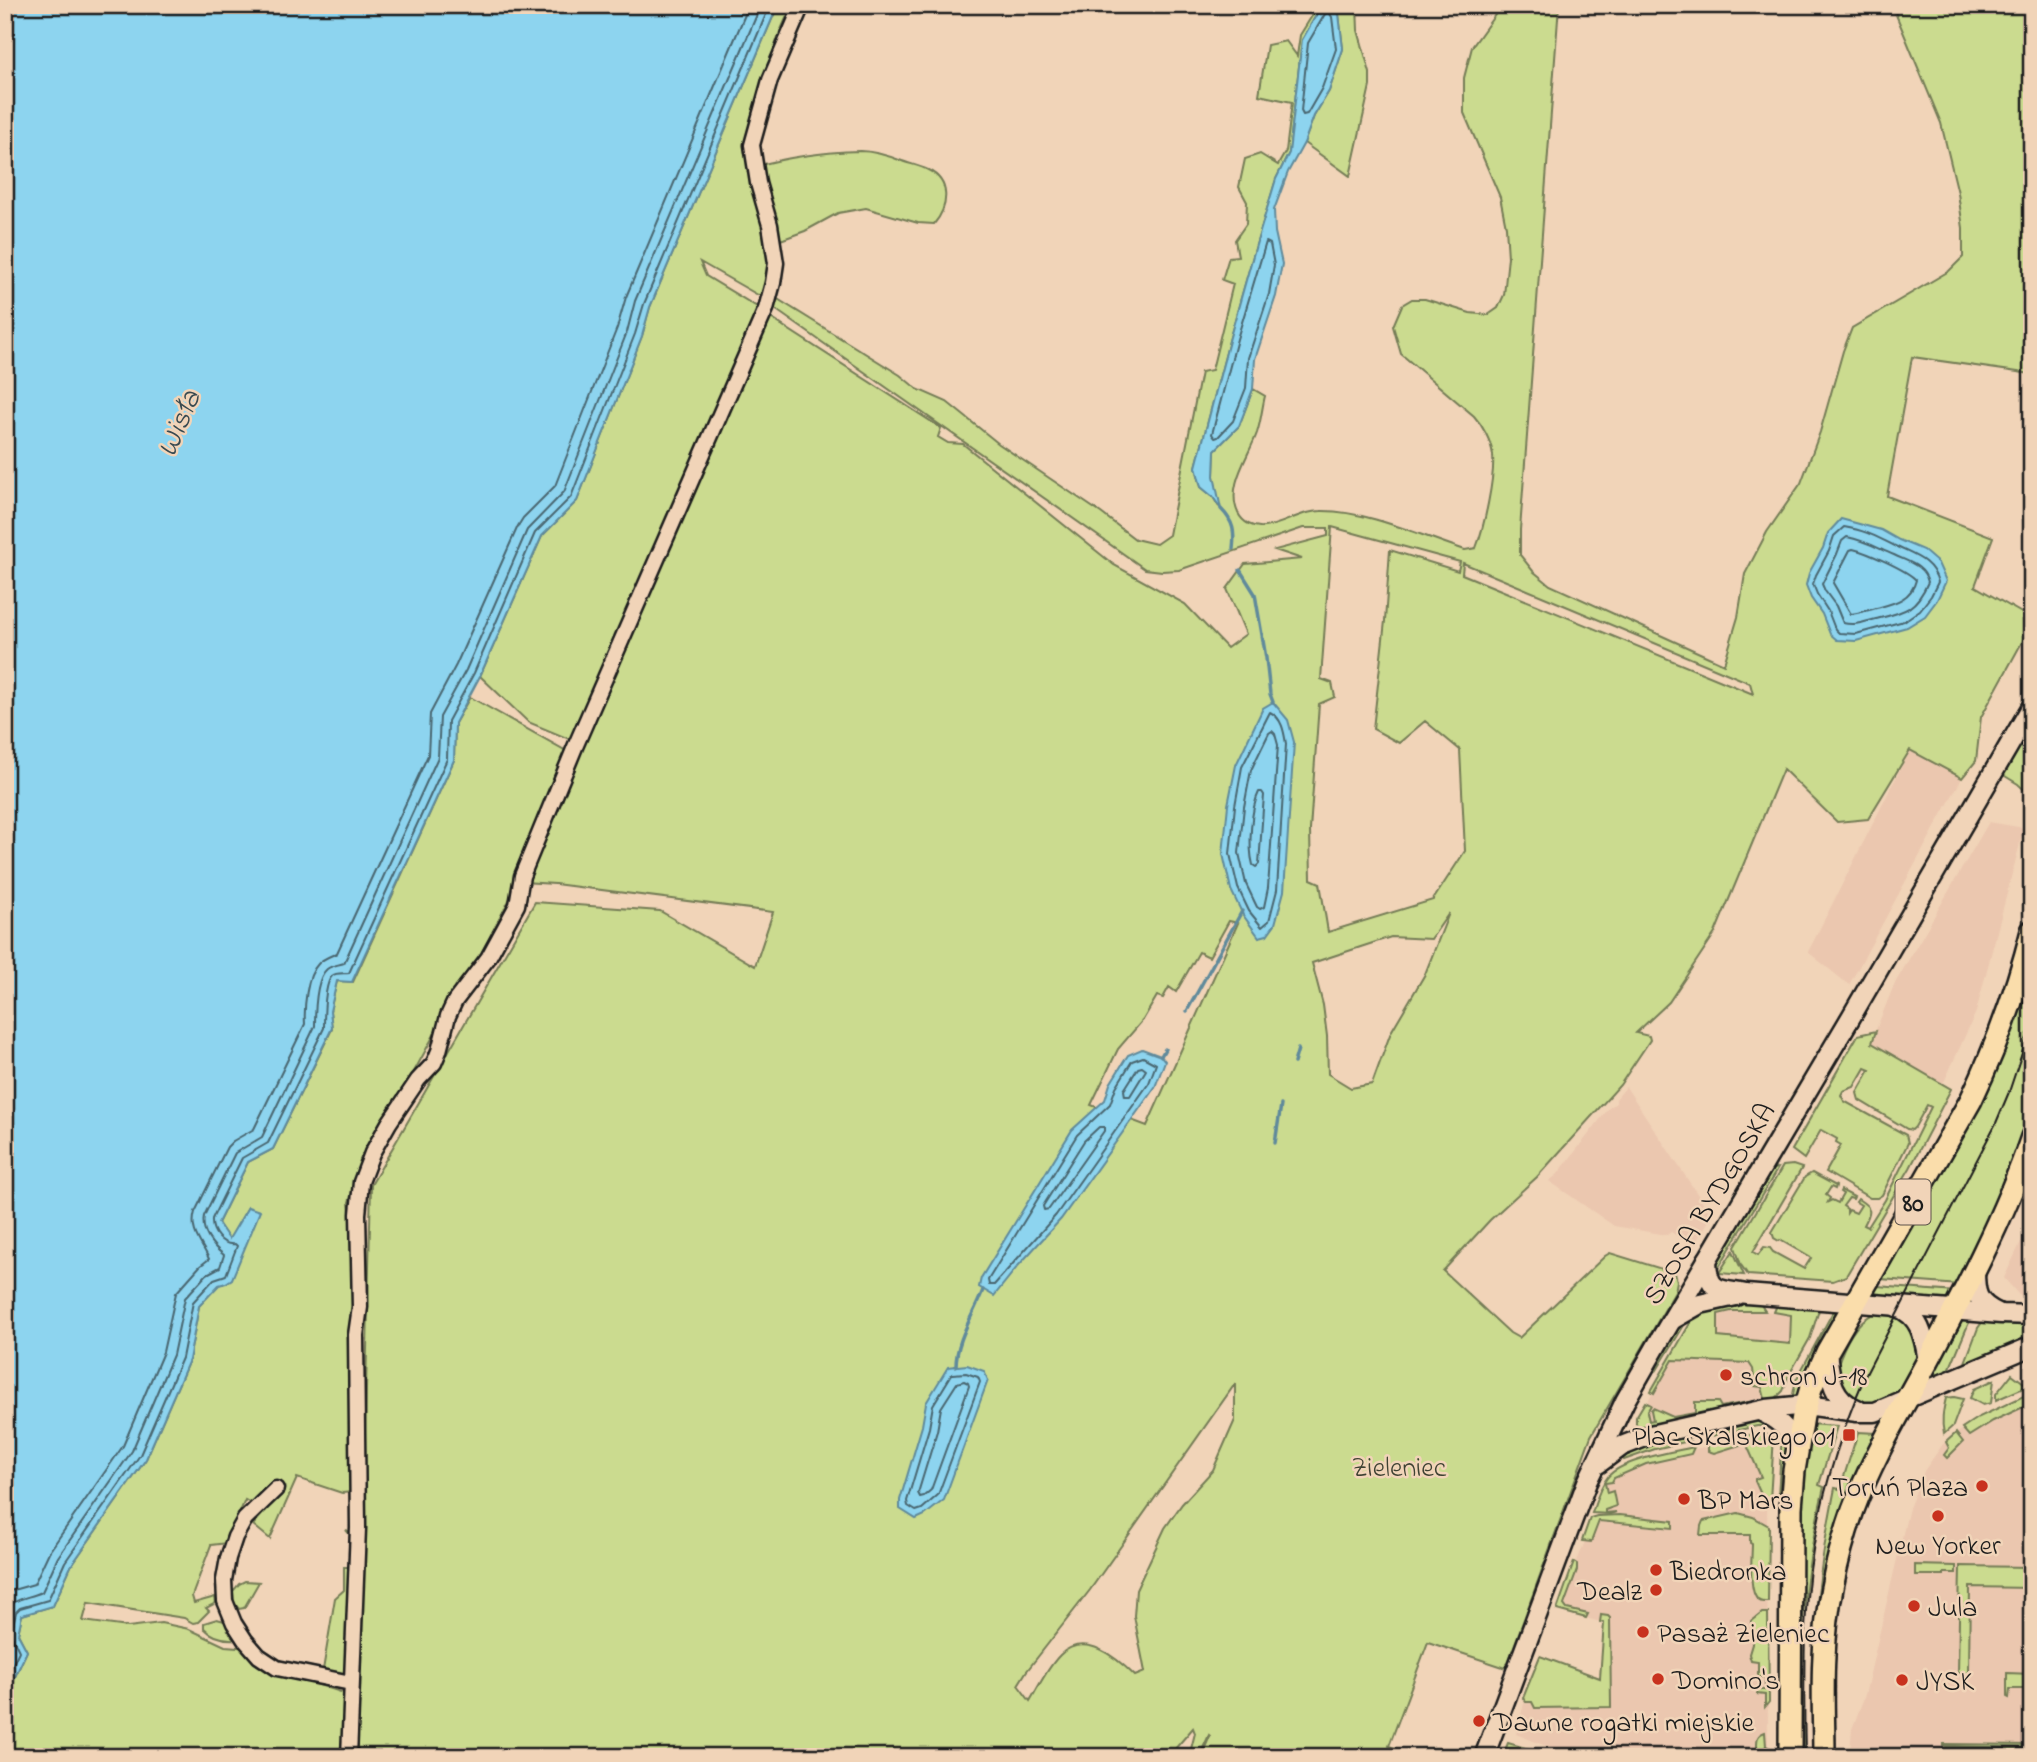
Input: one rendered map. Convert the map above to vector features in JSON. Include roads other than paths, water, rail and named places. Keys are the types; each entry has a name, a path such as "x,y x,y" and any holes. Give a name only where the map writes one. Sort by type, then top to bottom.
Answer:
{"main road":[{"name":"80","path":"1790,1757 1791,1508 1797,1446 1806,1405 1828,1352 1854,1303 1971,1100 2010,1008 2032,931"},
{"path":"1824,1757 1825,1640 1837,1567 1858,1499 1975,1270 2020,1171 2032,1137"}],"street":[{"path":"349,1757 358,1528 356,1335 360,1307 358,1214 361,1182 372,1153 389,1123 437,1057 455,1001 488,958 517,905 522,876 575,747 766,309 776,263 752,145 770,80 802,5"},
{"name":"SZOSA BYDGOSKA","path":"1485,1756 1593,1469 1625,1401 2032,706"},
{"path":"1707,1260 1708,1278 1721,1290 1854,1303 2032,1315"},
{"path":"1975,1270 1977,1294 1985,1306 2001,1314"},
{"path":"1672,1320 1710,1301 1746,1294"},
{"path":"1893,1306 1906,1310 1913,1316 1920,1327 1928,1361"},
{"path":"1593,1469 1619,1447 1650,1435 1760,1411 1806,1405 1867,1412 1884,1409 2032,1346"},
{"path":"1828,1352 1832,1385 1839,1398 1852,1407 1867,1412"},
{"path":"1625,1401 1630,1425 1635,1431 1650,1435"},
{"path":"1760,1411 1781,1424 1797,1446"},
{"path":"276,1489 258,1504 234,1537 226,1569 225,1601 234,1623 260,1657 277,1668 351,1683"}],"water":[{"name":"Wisła","path":"5,5 778,5 650,307 642,336 577,501 542,536 480,676 455,723 454,760 352,982 337,981 330,1011 332,1028 273,1149 248,1162 218,1223 229,1239 248,1207 260,1211 232,1279 219,1285 199,1306 189,1360 146,1459 71,1566 53,1606 22,1615 18,1634 27,1651 5,1698"},
{"path":"1317,5 1335,5 1339,14 1343,49 1329,91 1288,172 1274,210 1275,232 1282,264 1276,296 1255,359 1253,389 1239,426 1215,450 1214,476 1221,509 1213,497 1201,487 1196,467 1256,245 1276,179 1289,153 1302,40 1318,12"},
{"path":"1841,519 1881,530 1923,550 1938,563 1946,581 1925,616 1907,627 1856,641 1837,640 1830,634 1806,585 1828,533"},
{"path":"1273,702 1288,720 1294,742 1284,891 1275,924 1267,935 1259,937 1243,915 1231,890 1223,854 1228,805 1236,765 1263,708"},
{"path":"1142,1049 1161,1056 1165,1061 1155,1087 1061,1219 994,1296 979,1287 981,1278 1072,1130 1105,1100 1110,1084 1128,1055"},
{"path":"967,1365 984,1371 988,1380 944,1500 916,1519 900,1509 900,1500 926,1403 948,1367"}],"waterway":[{"path":"1221,509 1233,528 1233,549"},
{"path":"1240,570 1255,594 1273,702"},
{"path":"1187,1011 1242,911"},
{"path":"1161,1056 1165,1049"},
{"path":"1294,1063 1298,1049"},
{"path":"1275,1143 1281,1105"},
{"path":"956,1366 962,1337 983,1290"}],"tram line":[{"path":"1805,1757 1804,1661 1807,1596 1816,1531 1832,1468 1865,1376 1996,1123 2032,1023"}],"place":[{"name":"schron J-18","path":"1726,1375"},
{"name":"Plac Skalskiego 01","path":"1849,1435"},
{"name":"Toruń Plaza","path":"1982,1486"},
{"name":"BP Mars","path":"1684,1499"},
{"name":"New Yorker","path":"1938,1516"},
{"name":"Biedronka","path":"1656,1570"},
{"name":"Dealz","path":"1656,1590"},
{"name":"Jula","path":"1914,1606"},
{"name":"Pasaż Zieleniec","path":"1643,1632"},
{"name":"Domino's","path":"1658,1679"},
{"name":"JYSK","path":"1902,1680"},
{"name":"Dawne rogatki miejskie","path":"1479,1721"}],"park label":[{"name":"Zieleniec","path":"1399,1466"}]}
